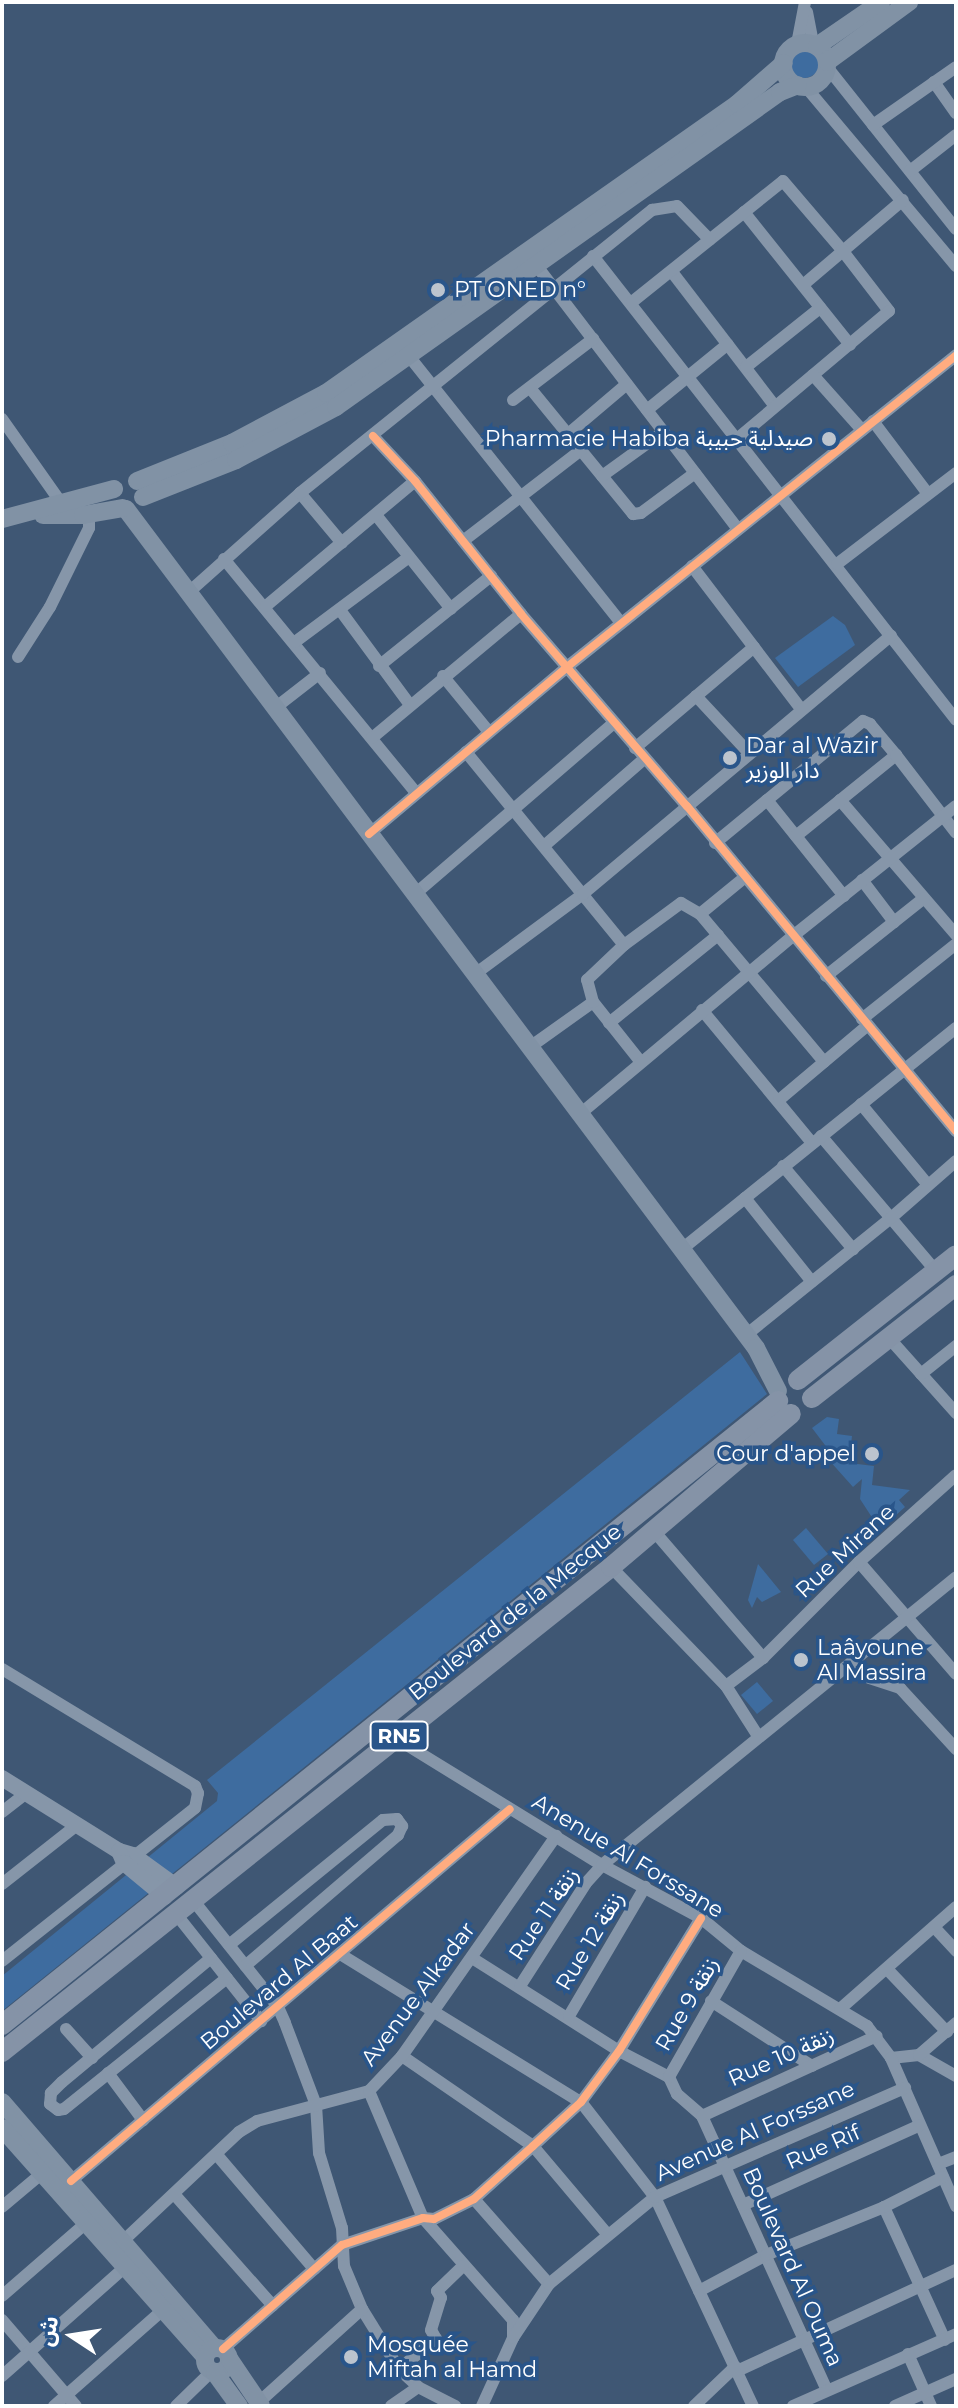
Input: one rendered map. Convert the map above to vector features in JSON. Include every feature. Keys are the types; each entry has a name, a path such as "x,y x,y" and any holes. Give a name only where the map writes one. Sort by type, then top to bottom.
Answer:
{"main road":[{"path":"816,53 881,2"},
{"path":"134,499 326,393 737,104 784,63 788,52 816,53 909,2"},
{"path":"11,516 89,514 223,466 301,428 780,92 817,83 816,53"},
{"path":"784,63 790,80 801,86"},
{"path":"11,516 114,489 124,480 189,592 788,1393 810,1388 812,1398 956,1285"},
{"name":"Boulevard de la Mecque","path":"2,2052 178,1900 956,1255"},
{"name":"Boulevard de la Mecque","path":"2,2025 397,1739 611,1567 653,1530 788,1393"},
{"path":"2,2102 123,2241 216,2360 239,2406"},
{"path":"2,2128 164,2309 260,2404"}],"street":[{"path":"806,2 816,53 956,229"},
{"path":"873,125 956,67"},
{"path":"934,82 956,113"},
{"path":"801,86 903,200 956,266"},
{"path":"910,171 956,135"},
{"path":"632,302 779,183 788,182 842,250 889,311 738,438"},
{"path":"803,285 903,200"},
{"path":"189,592 300,493 434,388 593,256 661,206 677,206 710,240"},
{"path":"744,212 850,345"},
{"path":"593,256 956,720"},
{"path":"536,265 738,529"},
{"path":"672,272 774,405"},
{"path":"746,367 820,308"},
{"path":"513,400 593,339"},
{"path":"647,410 728,344"},
{"path":"408,355 621,623"},
{"path":"369,834 567,667 956,355"},
{"path":"813,375 862,430"},
{"path":"568,434 627,384"},
{"path":"530,388 630,511 637,514 695,473"},
{"path":"2,419 62,504"},
{"path":"873,421 928,494"},
{"path":"602,476 663,432"},
{"path":"373,436 415,481 521,614 687,806 956,1131"},
{"path":"463,541 581,450"},
{"path":"837,564 956,473"},
{"path":"266,606 415,481"},
{"path":"300,493 342,543"},
{"path":"18,657 50,607 89,528 89,514"},
{"path":"376,515 451,609"},
{"path":"295,642 409,557"},
{"path":"224,559 266,606 416,793"},
{"path":"692,566 801,709"},
{"path":"379,666 491,576"},
{"path":"340,610 410,705"},
{"path":"372,738 521,614"},
{"path":"475,974 583,894 748,752 891,636"},
{"path":"635,748 754,647"},
{"path":"275,708 320,673"},
{"path":"443,676 489,732"},
{"path":"696,696 748,752"},
{"path":"715,843 858,722 870,724 956,833"},
{"path":"415,894 614,723"},
{"path":"466,752 624,945"},
{"path":"796,836 896,755"},
{"path":"544,846 644,759"},
{"path":"767,800 844,896"},
{"path":"840,800 956,935"},
{"path":"580,1114 702,1010 956,806"},
{"path":"700,914 744,878"},
{"path":"862,880 894,922"},
{"path":"826,976 924,898"},
{"path":"640,1061 593,1002 587,980 624,945 674,905 681,903 700,914 824,1062"},
{"path":"609,1023 718,935"},
{"path":"779,1100 956,944"},
{"path":"530,1047 593,1002"},
{"path":"702,1010 779,1100 891,1218 936,1271"},
{"path":"682,1249 956,1028"},
{"path":"861,1104 928,1185"},
{"path":"751,1341 812,1282 956,1161"},
{"path":"783,1166 853,1249"},
{"path":"745,1198 812,1282"},
{"path":"889,1338 956,1413"},
{"path":"921,1374 956,1346"},
{"name":"Rue Mirane","path":"726,1686 763,1658 859,1562 956,1475"},
{"path":"653,1530 763,1658"},
{"path":"859,1562 956,1674"},
{"path":"611,1567 726,1686 758,1736"},
{"name":"Rue 11 زنقة","path":"520,1986 586,1883 602,1865 956,1577"},
{"path":"2,1669 197,1789 195,1808 125,1856 2,1961"},
{"path":"845,1670 900,1688 956,1749"},
{"name":"Anenue Al Forssane","path":"397,1739 602,1865 701,1918 741,1951 840,2009 877,2036"},
{"path":"2,1778 125,1856 229,1945 278,2007 316,2105 319,2153 342,2228 344,2266 362,2309 399,2369 418,2387 455,2406"},
{"path":"2,1812 26,1793"},
{"name":"Boulevard Al Baat","path":"71,2181 510,1809"},
{"path":"229,1945 383,1820 397,1819 402,1826 398,1835 245,1966"},
{"path":"2,1884 77,1825"},
{"name":"Avenue Alkadar","path":"123,2241 239,2132 257,2121 369,2091 402,2056 431,2010 472,1958 556,1836"},
{"name":"Rue 12 زنقة","path":"569,2016 645,1887"},
{"path":"178,1900 211,1958 261,2021"},
{"path":"840,2009 956,1907"},
{"path":"176,2406 216,2360 342,2245 423,2218 434,2219 474,2199 581,2102 619,2051 701,1918"},
{"path":"934,1927 956,1951"},
{"name":"Rue 9 زنقة","path":"669,2077 741,1951"},
{"path":"340,1954 581,2102 655,2197 753,2406"},
{"path":"211,1958 51,2093 49,2099 54,2109 64,2109 227,1978"},
{"path":"472,1958 569,2016 619,2051 669,2077 677,2094 702,2116"},
{"path":"887,1969 951,2028 919,2055 891,2058"},
{"path":"711,2001 812,2066"},
{"path":"66,2029 92,2058"},
{"path":"877,2036 905,2088 956,2206"},
{"name":"Rue 10 زنقة","path":"702,2116 877,2036"},
{"path":"919,2055 956,2076"},
{"path":"402,2056 533,2146 607,2234"},
{"path":"108,2073 143,2120"},
{"name":"Avenue Al Forssane","path":"482,2406 513,2338 549,2284 655,2197 905,2088"},
{"path":"369,2091 423,2218 513,2320 513,2338"},
{"name":"Boulevard Al Ouma","path":"702,2116 827,2390"},
{"name":"Rue Rif","path":"743,2205 920,2125"},
{"path":"217,2155 314,2269"},
{"path":"699,2291 766,2255 884,2207 956,2157"},
{"path":"2,2207 41,2174"},
{"path":"174,2194 273,2306"},
{"path":"474,2199 549,2284"},
{"path":"793,2406 951,2337 921,2287 884,2207"},
{"path":"2,2296 86,2223"},
{"path":"399,2369 436,2339 431,2330 441,2298 437,2291 463,2266"},
{"path":"2,2376 125,2267"},
{"path":"694,2406 736,2369 805,2341 956,2270"},
{"path":"54,2406 71,2401 164,2309"},
{"path":"260,2404 362,2309"},
{"path":"2,2320 71,2401"},
{"path":"908,2354 931,2406"},
{"path":"895,2406 956,2379"},
{"path":"391,2406 418,2387"}],"shaded area":[{"path":"804,46 816,50 820,62 816,74 804,78 792,74 788,62 792,50"},
{"path":"833,616 845,625 855,645 798,687 775,658"},
{"path":"740,1352 767,1394 2,2011 2,1976 217,1801 218,1793 207,1780"},
{"path":"827,1417 839,1419 837,1434 852,1436 849,1463 874,1466 872,1485 910,1490 899,1500 905,1507 886,1524 884,1519 875,1522 860,1499 862,1479 853,1487 828,1459 839,1457 840,1451 828,1449 812,1428"},
{"path":"806,1528 828,1554 814,1565 793,1540"},
{"path":"758,1564 781,1592 762,1602 757,1597 752,1608 748,1600"},
{"path":"757,1682 773,1701 757,1714 741,1695"}],"cycle path":[{"path":"369,834 567,667 956,355"},
{"path":"373,436 415,481 521,614 687,806 956,1131"},
{"path":"71,2181 510,1809"},
{"path":"223,2349 342,2245 423,2218 434,2219 474,2199 533,2146 581,2102 619,2051 701,1918"}],"place":[{"name":"PT ONED n°","path":"438,290"},
{"name":"Pharmacie Habiba صيدلية حبيبة","path":"829,439"},
{"name":"Dar al Wazir دار الوزير","path":"730,758"},
{"name":"Cour d'appel","path":"872,1454"},
{"name":"Laâyoune Al Massira","path":"801,1660"},
{"name":"Mosquée Miftah al Hamd","path":"351,2357"}]}
